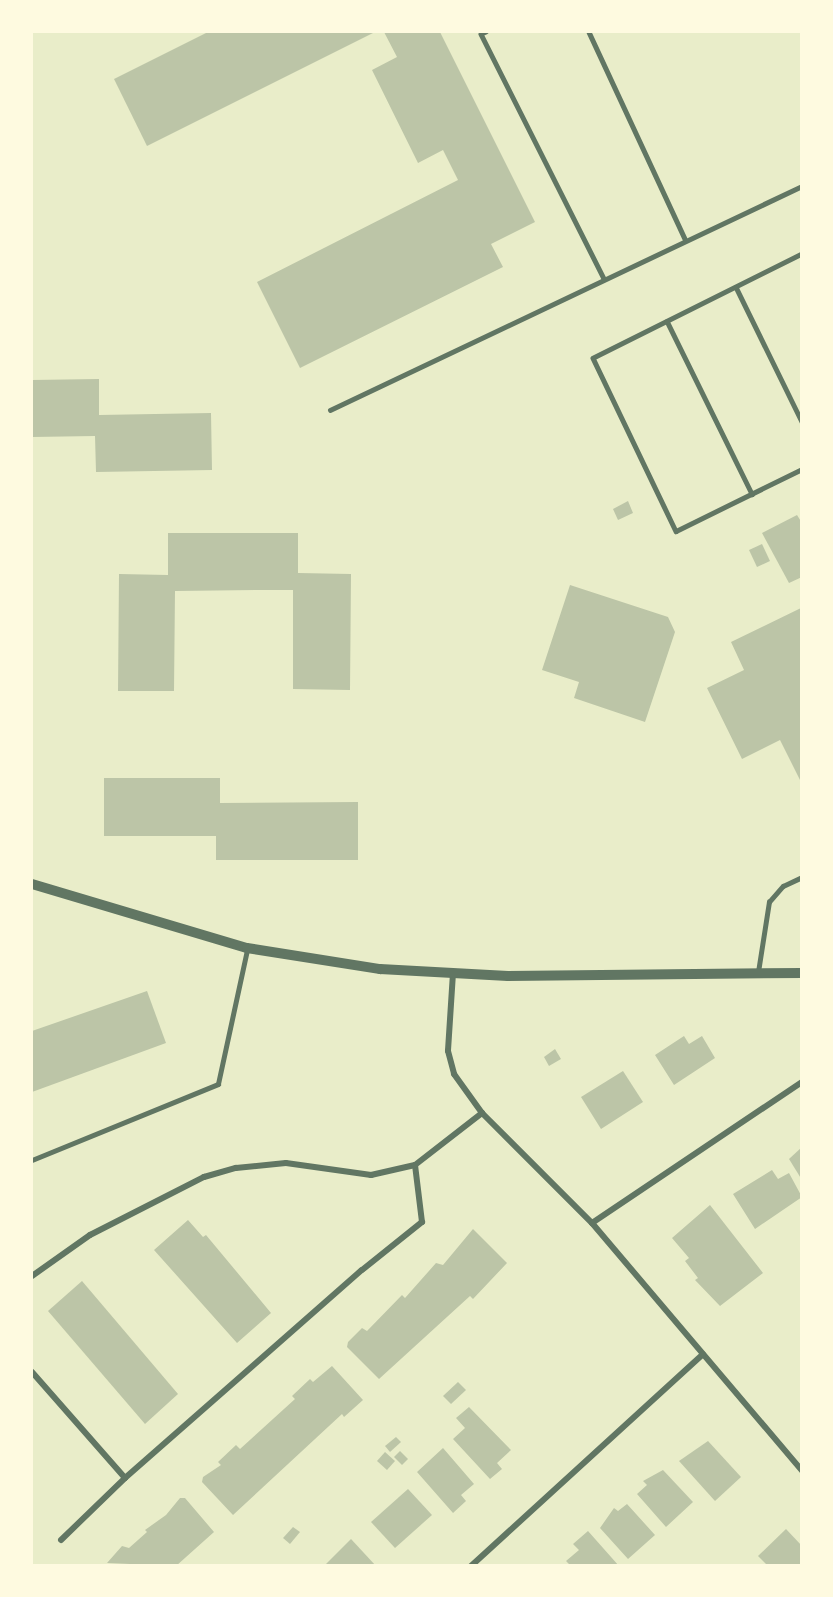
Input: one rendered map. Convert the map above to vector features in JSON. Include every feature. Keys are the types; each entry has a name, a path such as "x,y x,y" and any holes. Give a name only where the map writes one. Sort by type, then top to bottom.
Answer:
{"street":[{"path":"32,884 247,948 380,969 453,973 757,975 801,973"},
{"path":"453,973 448,1051 454,1074 482,1113 592,1223 801,1471"},
{"path":"592,1223 801,1082"},
{"path":"32,1276 140,1207 225,1171 286,1162 371,1175 415,1165 482,1113"},
{"path":"61,1540 125,1478 362,1270 422,1222 415,1165"},
{"path":"471,1566 703,1354"},
{"path":"32,1372 125,1478"}],"lane":[{"path":"486,32 481,34 604,279"},
{"path":"589,32 684,239"},
{"path":"330,410 684,239 801,186"},
{"path":"801,254 593,358 676,531 801,469"},
{"path":"736,287 801,422"},
{"path":"668,321 752,494"},
{"path":"757,975 769,902 783,886 801,877"},
{"path":"32,1160 218,1084 247,948"}],"building":[{"path":"208,32 375,32 147,146 114,79"},
{"path":"384,32 440,32 535,222 491,244 503,267 300,368 257,282 458,180 443,150 418,163 372,70 397,57"},
{"path":"99,379 99,415 211,413 212,470 96,472 95,436 32,437 32,380"},
{"path":"628,501 633,513 618,520 613,509"},
{"path":"797,515 802,523 802,577 789,583 762,533"},
{"path":"168,533 298,533 298,573 351,574 350,690 293,689 293,590 264,590 175,591 174,691 118,691 119,574 168,575"},
{"path":"762,544 770,561 757,567 749,550"},
{"path":"570,585 668,617 675,632 645,722 574,698 579,682 542,670"},
{"path":"801,608 802,784 780,740 742,759 707,688 744,670 731,642"},
{"path":"104,778 220,778 220,803 358,802 358,860 216,860 216,836 104,836"},
{"path":"147,991 166,1043 32,1092 32,1031"},
{"path":"684,1036 689,1044 702,1036 715,1058 674,1085 655,1055"},
{"path":"555,1049 561,1059 549,1066 544,1057"},
{"path":"623,1071 643,1102 601,1129 581,1097"},
{"path":"802,1147 802,1180 789,1159"},
{"path":"772,1170 778,1179 789,1173 802,1197 755,1229 733,1194"},
{"path":"710,1205 763,1273 720,1306 695,1280 698,1278 685,1261 689,1258 672,1238"},
{"path":"188,1220 203,1237 206,1235 271,1313 237,1343 154,1250"},
{"path":"473,1229 507,1263 473,1299 470,1296 379,1379 347,1347 348,1342 362,1328 367,1331 402,1295 405,1298 436,1263 443,1265"},
{"path":"82,1281 178,1394 145,1424 48,1311"},
{"path":"332,1366 363,1400 344,1417 342,1414 233,1515 202,1482 203,1477 221,1465 218,1462 236,1445 240,1449 295,1399 292,1396 310,1379 313,1382"},
{"path":"458,1382 466,1390 451,1404 443,1396"},
{"path":"469,1407 511,1450 497,1463 502,1469 490,1479 453,1439 465,1428 456,1418"},
{"path":"396,1437 401,1442 390,1452 385,1446"},
{"path":"708,1441 741,1477 715,1501 679,1461"},
{"path":"443,1448 474,1484 461,1495 466,1501 453,1513 417,1472"},
{"path":"400,1451 408,1459 402,1465 394,1457"},
{"path":"385,1452 395,1461 387,1470 377,1461"},
{"path":"663,1470 693,1502 666,1527 637,1494 647,1485 643,1481"},
{"path":"408,1489 432,1515 395,1548 371,1522"},
{"path":"180,1498 185,1498 214,1532 176,1566 107,1563 122,1546 129,1548 147,1532 145,1530 166,1515"},
{"path":"627,1504 655,1535 628,1559 600,1528 614,1508 618,1511"},
{"path":"293,1527 300,1532 290,1544 283,1538"},
{"path":"786,1529 802,1546 802,1566 768,1566 758,1556"},
{"path":"588,1531 619,1566 571,1566 566,1561 579,1550 573,1544"},
{"path":"351,1539 376,1566 324,1566"}]}
